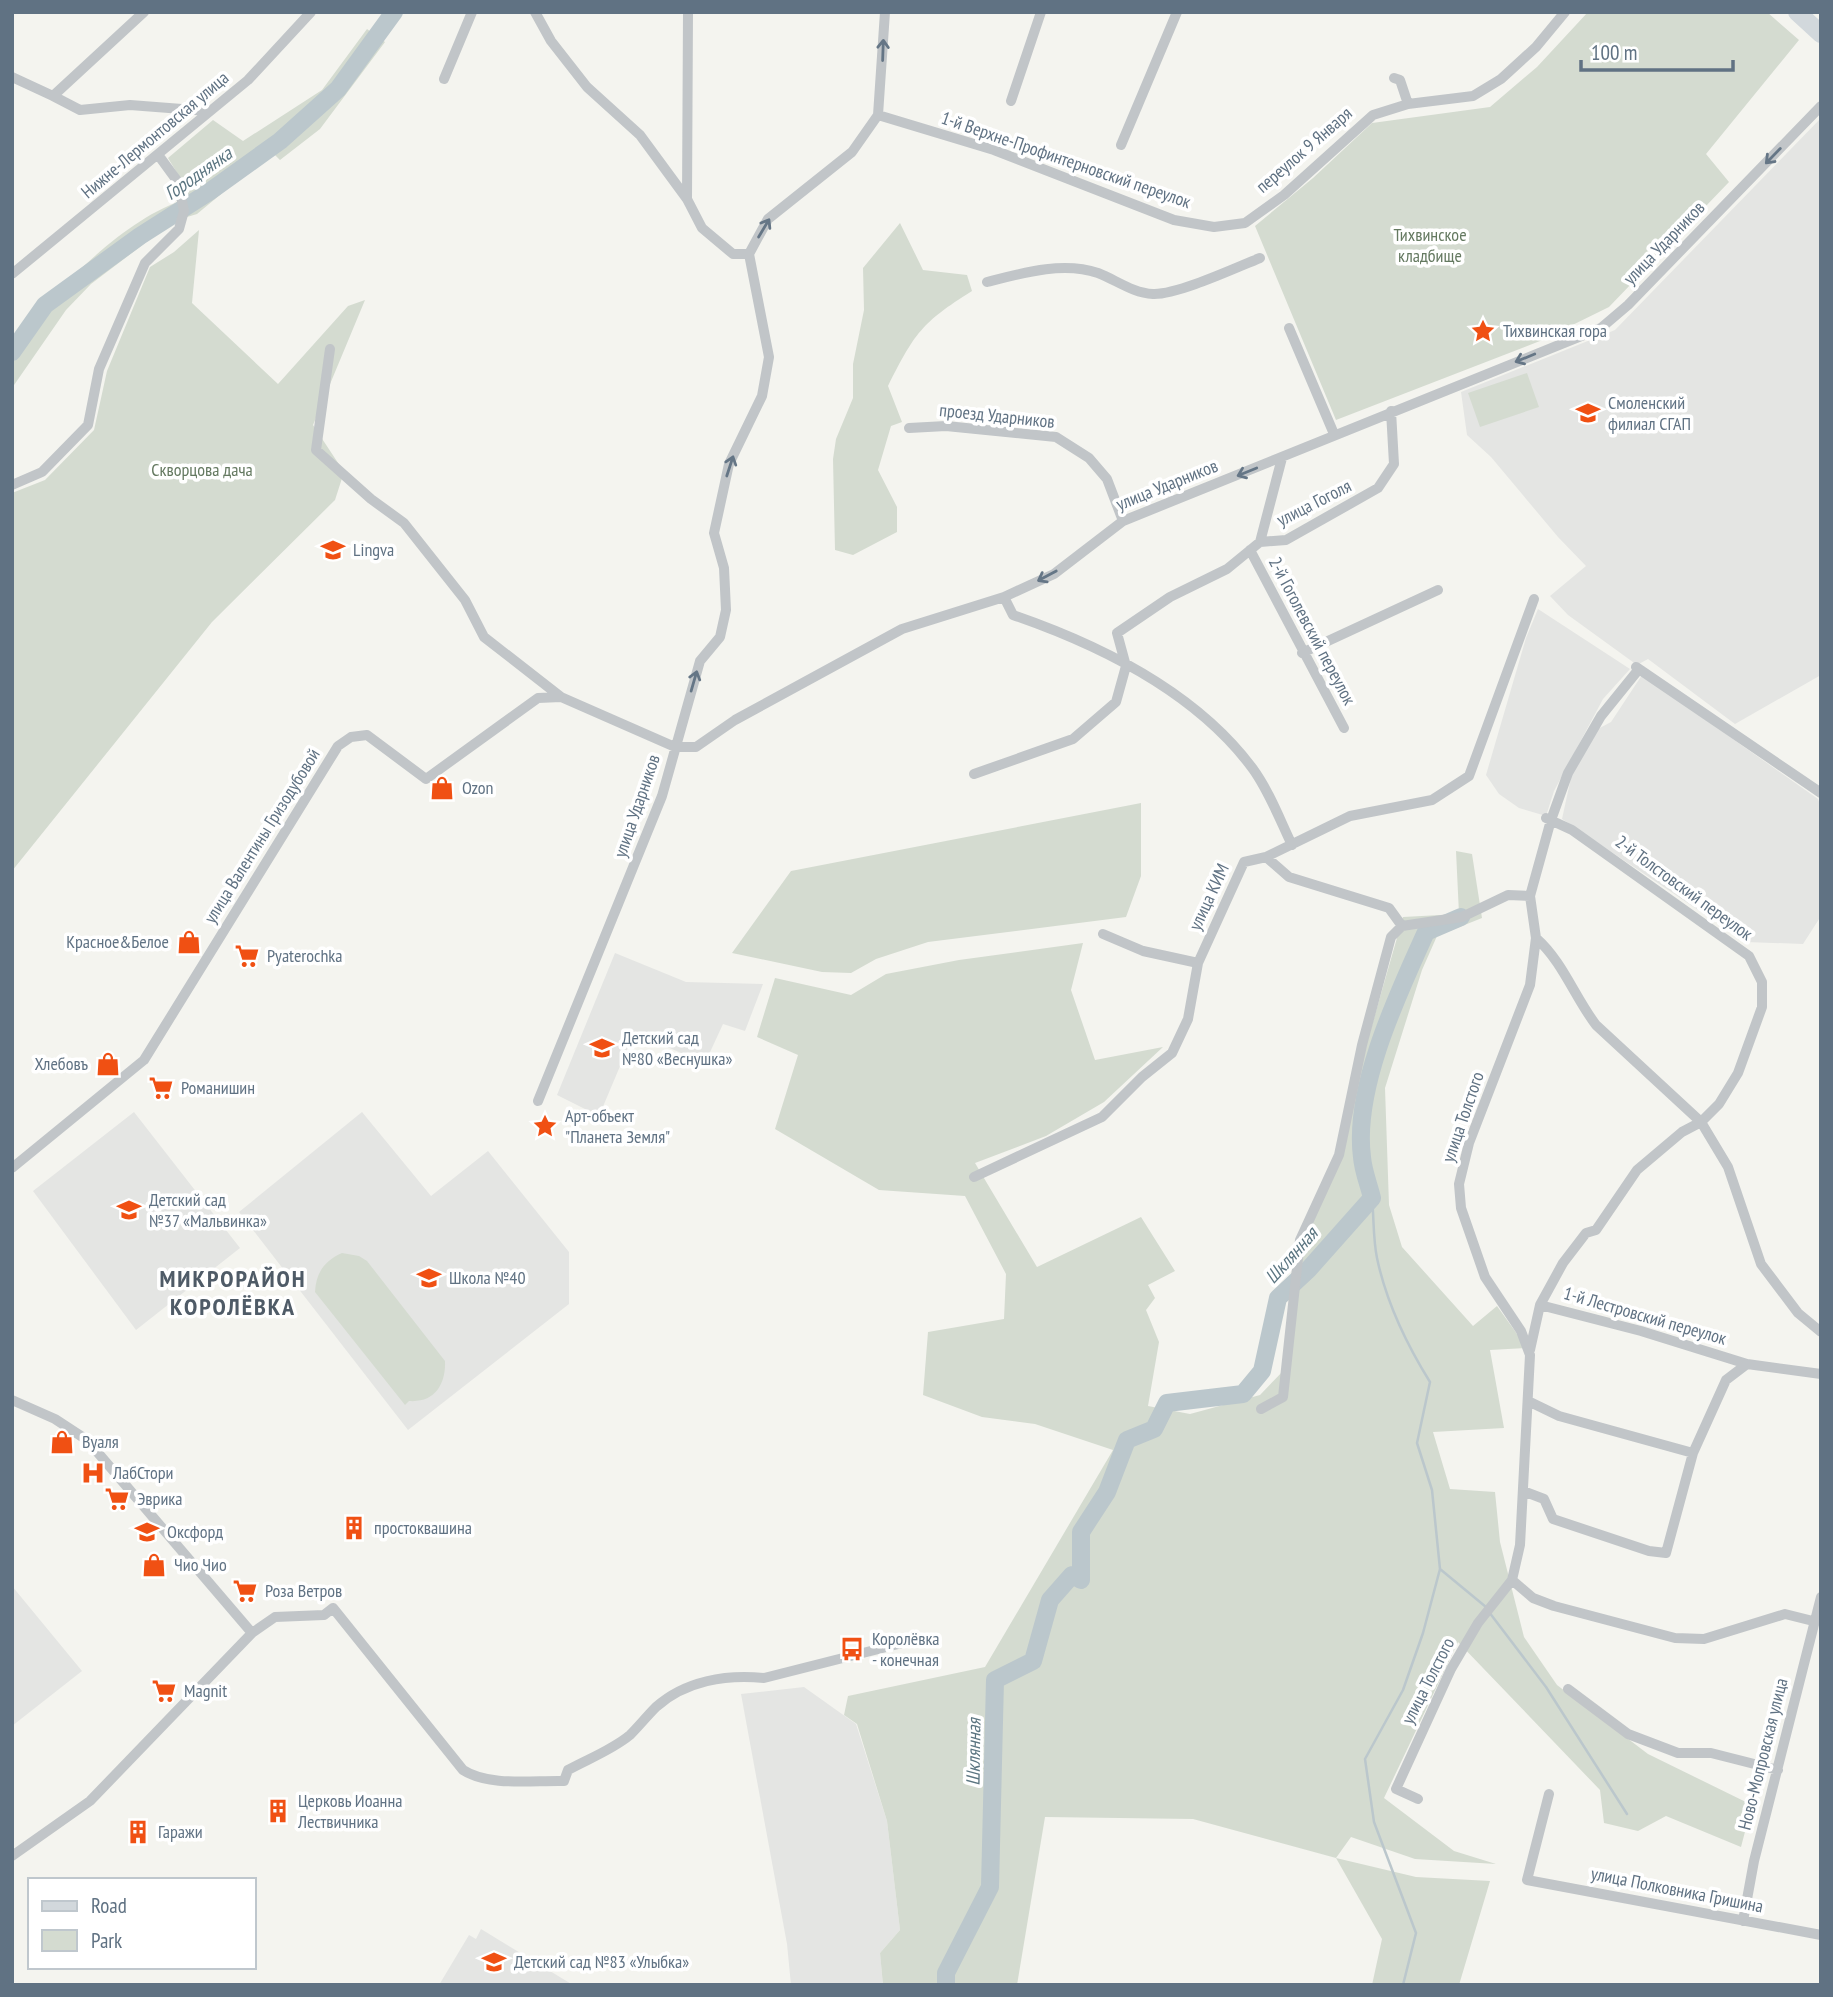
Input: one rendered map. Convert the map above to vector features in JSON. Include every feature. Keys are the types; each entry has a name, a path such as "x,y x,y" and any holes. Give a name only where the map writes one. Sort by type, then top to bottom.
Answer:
{"main road":[{"path":"1797,12 1821,34"}],"street":[{"path":"53,96 144,12"},
{"name":"Нижне-Лермонтовская улица","path":"12,274 159,156 208,111 248,80 311,12"},
{"path":"444,79 472,12"},
{"path":"535,12 551,41 587,87 640,135 687,199 702,228 733,254 749,254"},
{"path":"687,199 688,12"},
{"path":"330,349 316,450 371,499 404,523 466,600 484,636 561,697 675,747 700,661 720,638 726,610 724,568 714,533 729,464 762,397 769,357 749,254 768,219 852,152 878,115 885,12"},
{"path":"1011,102 1041,12"},
{"path":"1121,145 1177,12"},
{"name":"переулок 9 Января","path":"1245,223 1284,195 1360,123 1373,115 1408,104 1473,96 1521,62 1560,14"},
{"path":"12,77 80,110 130,105 208,111"},
{"path":"1394,78 1400,80 1408,104"},
{"name":"улица Ударников","path":"538,1101 662,796 675,747 696,747 735,720 902,629 1004,597 1054,574 1123,521 1601,328 1628,305 1821,107"},
{"name":"1-й Верхне-Профинтерновский переулок","path":"878,115 994,150 1174,220 1214,227 1245,223"},
{"path":"12,485 42,472 88,425 99,369 145,263 179,229 184,211 178,183 159,156"},
{"path":"987,282 1026,272 1067,268 1097,273 1124,287 1154,294 1260,258"},
{"path":"1289,328 1334,434"},
{"name":"улица Гоголя","path":"1126,666 1117,633 1170,597 1227,569 1260,542 1286,541 1378,488 1394,464 1391,411"},
{"name":"проезд Ударников","path":"909,428 946,426 1056,437 1089,458 1107,479 1123,521"},
{"path":"1260,542 1282,458"},
{"name":"2-й Гоголевский переулок","path":"1250,550 1302,653 1345,729"},
{"path":"1302,653 1438,590"},
{"path":"1004,597 1013,615 1049,628 1149,675 1203,717 1253,769 1292,845"},
{"name":"улица КИМ","path":"974,1177 1102,1117 1142,1077 1172,1053 1188,1018 1198,962 1244,862 1266,857 1350,816 1432,800 1469,776 1534,598"},
{"path":"974,774 1073,739 1116,702 1126,666"},
{"name":"улица Толстого","path":"1418,1798 1396,1788 1451,1669 1484,1616 1512,1580 1520,1545 1530,1354 1521,1331 1485,1277 1461,1208 1459,1184 1469,1143 1530,985 1536,938 1529,896 1549,819 1568,774 1601,716 1638,668 1821,793"},
{"name":"улица Валентины Гризодубовой","path":"12,1168 144,1060 338,746 351,737 367,736 426,779 538,698 561,697"},
{"name":"2-й Толстовский переулок","path":"1549,819 1572,830 1749,956 1762,982 1762,1007 1738,1073 1719,1104 1702,1122"},
{"path":"1266,857 1289,877 1389,908 1402,926"},
{"path":"1261,1409 1283,1397 1300,1240 1339,1155 1362,1045 1391,937 1402,926 1462,917 1508,895 1529,896"},
{"path":"1103,934 1143,951 1198,962"},
{"path":"1536,938 1554,954 1583,1009 1596,1025 1702,1122 1728,1167 1761,1264 1798,1313 1821,1332"},
{"name":"1-й Лестровский переулок","path":"1702,1122 1682,1132 1637,1170 1596,1230 1587,1233 1563,1263 1540,1305 1641,1331 1747,1364 1821,1374"},
{"path":"1530,1354 1540,1305"},
{"path":"1522,1491 1544,1499 1553,1519 1649,1551 1666,1553 1693,1453 1726,1380 1747,1364"},
{"path":"12,1400 55,1419 87,1440 252,1633"},
{"path":"1528,1401 1559,1416 1693,1453"},
{"path":"1512,1580 1533,1598 1554,1606 1675,1638 1704,1639 1785,1614 1813,1620"},
{"name":"Ново-Мопровская улица","path":"1743,1921 1754,1861 1821,1597"},
{"path":"12,1856 90,1801 252,1633 275,1617 324,1615 333,1608 463,1770 473,1776 488,1779 564,1781 568,1770 620,1742 677,1691 696,1683 746,1676 764,1678 918,1639"},
{"path":"1568,1689 1628,1734 1678,1753 1711,1753 1778,1770"},
{"name":"улица Полковника Гришина","path":"1549,1794 1527,1880 1821,1935"}],"shaded area":[{"path":"1821,118 1821,675 1735,724 1648,659 1637,665 1568,615 1550,596 1586,566 1491,457 1467,435 1461,392 1615,330"},
{"path":"1538,609 1630,669 1603,699 1554,791 1546,816 1519,808 1499,794 1486,775 1526,638"},
{"path":"1642,675 1818,799 1821,807 1821,916 1803,944 1746,942 1562,819 1572,773 1596,730 1611,722"},
{"name":"Детский сад №80 «Веснушка»","path":"615,953 686,982 763,984 745,1031 723,1024 705,1063 634,1033 599,1116 557,1095"},
{"name":"Детский сад №37 «Мальвинка»","path":"134,1112 240,1248 136,1330 33,1191"},
{"name":"Школа №40","path":"362,1112 431,1196 488,1151 569,1252 569,1304 408,1430 239,1212"},
{"path":"12,1586 82,1671 12,1726"},
{"path":"804,1687 856,1724 887,1821 900,1930 880,1953 883,1985 791,1985 787,1944 741,1694"},
{"name":"Детский сад №83 «Улыбка»","path":"481,1929 573,1985 439,1985 469,1935 476,1939"}],"green space":[{"name":"Тихвинское кладбище","path":"1588,12 1767,12 1799,40 1706,154 1729,182 1609,307 1540,341 1336,420 1255,226 1313,178 1372,123 1490,107 1537,67"},
{"path":"367,29 385,42 320,129 280,160 274,154 256,165 197,214 174,221 91,284 66,310 12,388 12,337 115,239 163,208 187,199 182,181 168,158 213,120 243,141 322,90"},
{"path":"900,223 923,270 967,275 972,291 941,312 921,331 905,353 888,386 902,422 891,426 878,470 897,507 897,532 853,555 835,550 833,459 836,439 853,398 853,364 864,310 863,268"},
{"name":"Скворцова дача","path":"199,230 192,303 278,384 348,306 365,300 313,425 344,472 335,500 212,622 12,871 12,493 45,480 94,430 107,371 150,267 174,252"},
{"path":"1527,373 1539,407 1480,427 1468,393"},
{"path":"1141,803 1141,876 1126,917 928,942 876,959 851,973 822,972 732,953 791,871"},
{"path":"1456,851 1472,854 1482,918 1437,936 1422,970 1385,1088 1389,1205 1402,1247 1473,1326 1497,1306 1527,1348 1490,1350 1504,1428 1433,1432 1450,1489 1495,1492 1500,1542 1524,1637 1557,1685 1648,1754 1752,1805 1741,1847 1666,1816 1638,1831 1604,1823 1600,1790 1458,1642 1384,1798 1454,1851 1496,1864 1415,1859 1351,1837 1336,1858 1193,1819 1045,1817 1017,1985 883,1985 880,1953 900,1930 887,1821 857,1724 844,1715 848,1696 985,1667 1113,1450 1035,1424 982,1417 923,1395 928,1332 1004,1319 1006,1274 965,1196 879,1190 775,1129 798,1055 757,1037 775,978 851,995 886,974 959,960 1083,943 1071,990 1095,1060 1163,1047 1104,1102 1046,1136 975,1163 1037,1267 1141,1217 1175,1271 1148,1285 1155,1298 1146,1310 1159,1342 1148,1406 1190,1414 1260,1395 1286,1368 1293,1280 1329,1175 1403,917 1459,914"},
{"path":"342,1253 359,1256 367,1261 445,1361 441,1384 426,1399 409,1401 405,1405 315,1292 322,1268"},
{"path":"1336,1858 1416,1877 1490,1881 1459,1985 1372,1985 1382,1939"}],"waterway":[{"name":"Городнянка","path":"12,352 45,305 140,236 209,192 280,141 338,89 394,12"},
{"name":"Шклянная","path":"946,1985 946,1973 990,1887 995,1680 1033,1661 1050,1600 1072,1575 1081,1580 1081,1532 1107,1492 1127,1440 1154,1429 1167,1403 1243,1394 1262,1371 1278,1298 1308,1270 1372,1198 1363,1162 1361,1130 1364,1101 1380,1042 1426,932 1461,917"},
{"path":"1372,1198 1376,1251 1386,1290 1405,1338 1430,1382 1417,1443 1432,1490 1440,1569 1423,1633 1403,1690 1365,1759 1374,1822 1416,1933 1403,1985"},
{"path":"1440,1569 1486,1607"},
{"path":"1489,1612 1546,1687 1627,1814"}],"place":[{"name":"Тихвинская гора","path":"1483,331"},
{"name":"Смоленский филиал СГАП","path":"1588,413"},
{"name":"Lingva","path":"333,550"},
{"name":"Ozon","path":"442,788"},
{"name":"Красное&Белое","path":"189,942"},
{"name":"Pyaterochka","path":"247,956"},
{"name":"Детский сад №80 «Веснушка»","path":"602,1048"},
{"name":"Хлебовъ","path":"108,1064"},
{"name":"Романишин","path":"161,1088"},
{"name":"Арт-объект \"Планета Земля\"","path":"545,1126"},
{"name":"Детский сад №37 «Мальвинка»","path":"129,1210"},
{"name":"Школа №40","path":"429,1278"},
{"name":"Вуаля","path":"62,1442"},
{"name":"ЛабСтори","path":"93,1473"},
{"name":"Эврика","path":"117,1499"},
{"name":"простоквашина","path":"354,1528"},
{"name":"Оксфорд","path":"147,1532"},
{"name":"Чио Чио","path":"154,1565"},
{"name":"Роза Ветров","path":"245,1591"},
{"name":"Королёвка - конечная","path":"852,1649"},
{"name":"Magnit","path":"164,1691"},
{"name":"Церковь Иоанна Лествичника","path":"278,1811"},
{"name":"Гаражи","path":"138,1832"},
{"name":"Детский сад №83 «Улыбка»","path":"494,1962"}],"district":[{"name":"МИКРОРАЙОН КОРОЛЁВКА","path":"233,1293"}]}
